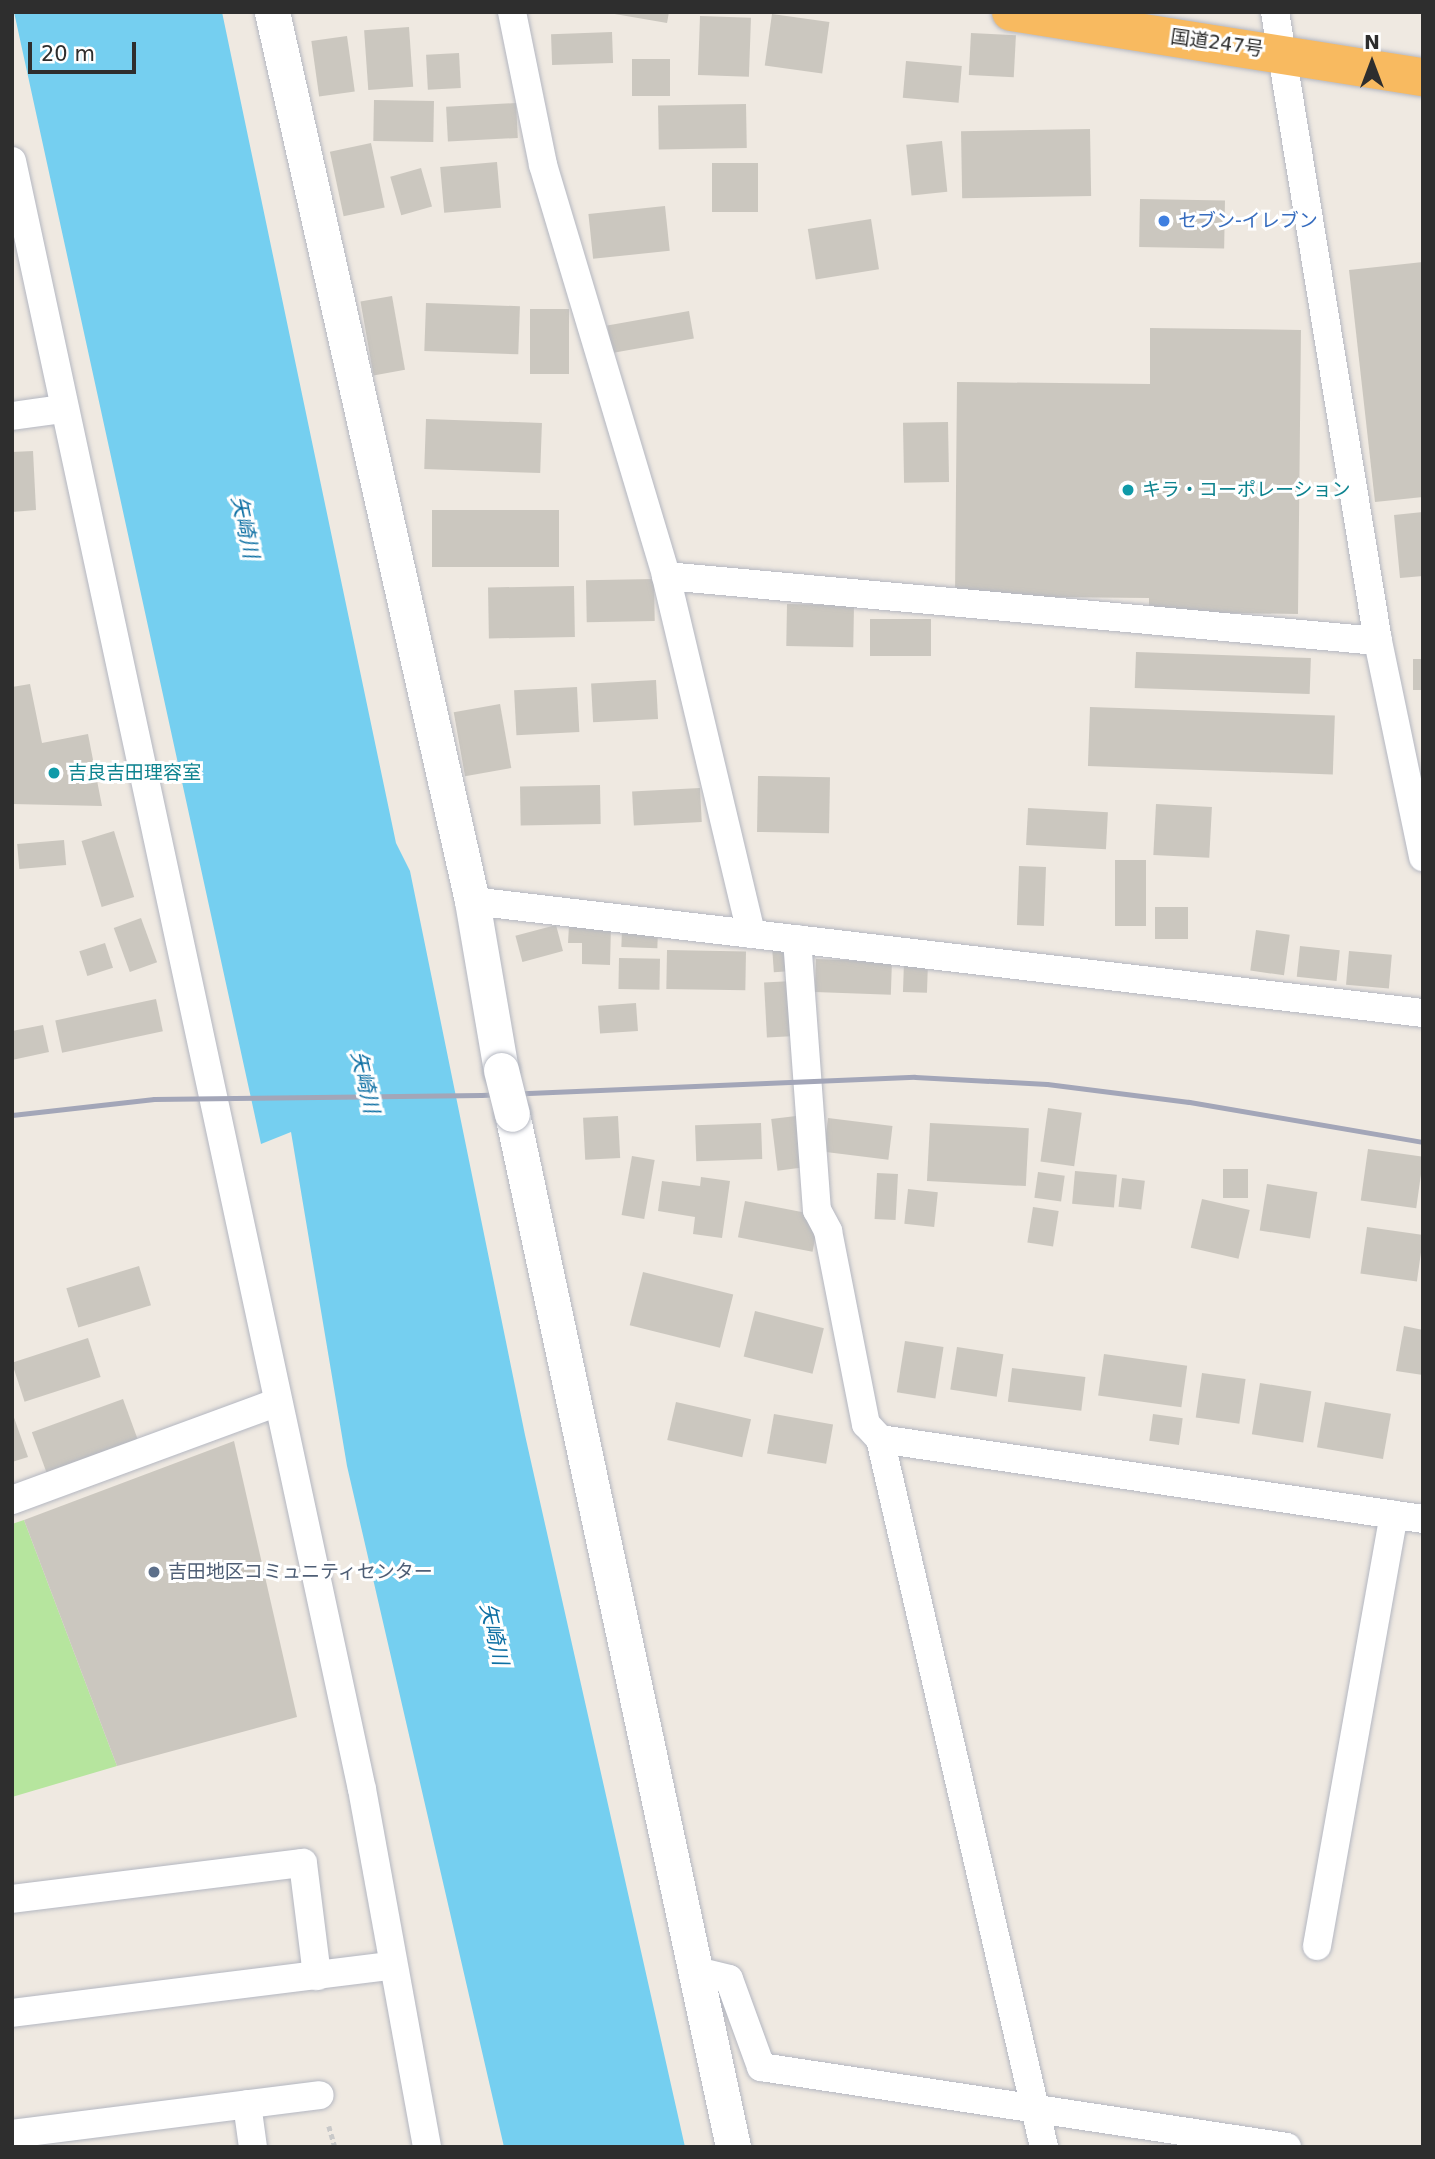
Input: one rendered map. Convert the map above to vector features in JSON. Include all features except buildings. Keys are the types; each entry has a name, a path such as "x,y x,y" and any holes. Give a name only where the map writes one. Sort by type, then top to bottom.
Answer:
{"highway":[{"name":"国道247号","path":"1011,12 1280,52 1423,77"}],"street":[{"path":"272,12 472,901 501,1070 733,2147"},
{"path":"512,12 543,165 666,576 751,934"},
{"path":"1275,12 1378,641 1418,801 1423,857"},
{"path":"12,161 62,409 276,1404 362,1789 390,1966 427,2147"},
{"path":"12,416 62,409"},
{"path":"666,576 1378,641"},
{"path":"472,901 1423,1013"},
{"path":"797,939 817,1210 828,1231 866,1424 880,1439 1044,2147"},
{"path":"12,1500 276,1404"},
{"path":"880,1439 1423,1519"},
{"path":"1317,1946 1394,1515"},
{"path":"12,1899 303,1863 317,1976"},
{"path":"12,2013 390,1966"},
{"path":"693,1970 729,1979 761,2067 1035,2106 1287,2147"},
{"path":"12,2134 320,2095"},
{"path":"247,2104 253,2147"}],"green space":[{"path":"24,1520 117,1766 12,1797 12,1524"}],"water":[{"name":"矢崎川","path":"14,12 222,12 396,843 410,871 525,1435 685,2147 504,2147 347,1466 291,1132 261,1144"}],"railway":[{"path":"12,1115 154,1099 481,1095 915,1077 1047,1084 1189,1102 1423,1142"}],"place":[{"name":"セブン-イレブン","path":"1164,221"},
{"name":"キラ・コーポレーション","path":"1128,490"},
{"name":"吉良吉田理容室","path":"54,773"},
{"name":"吉田地区コミュニティセンター","path":"154,1572"}]}
